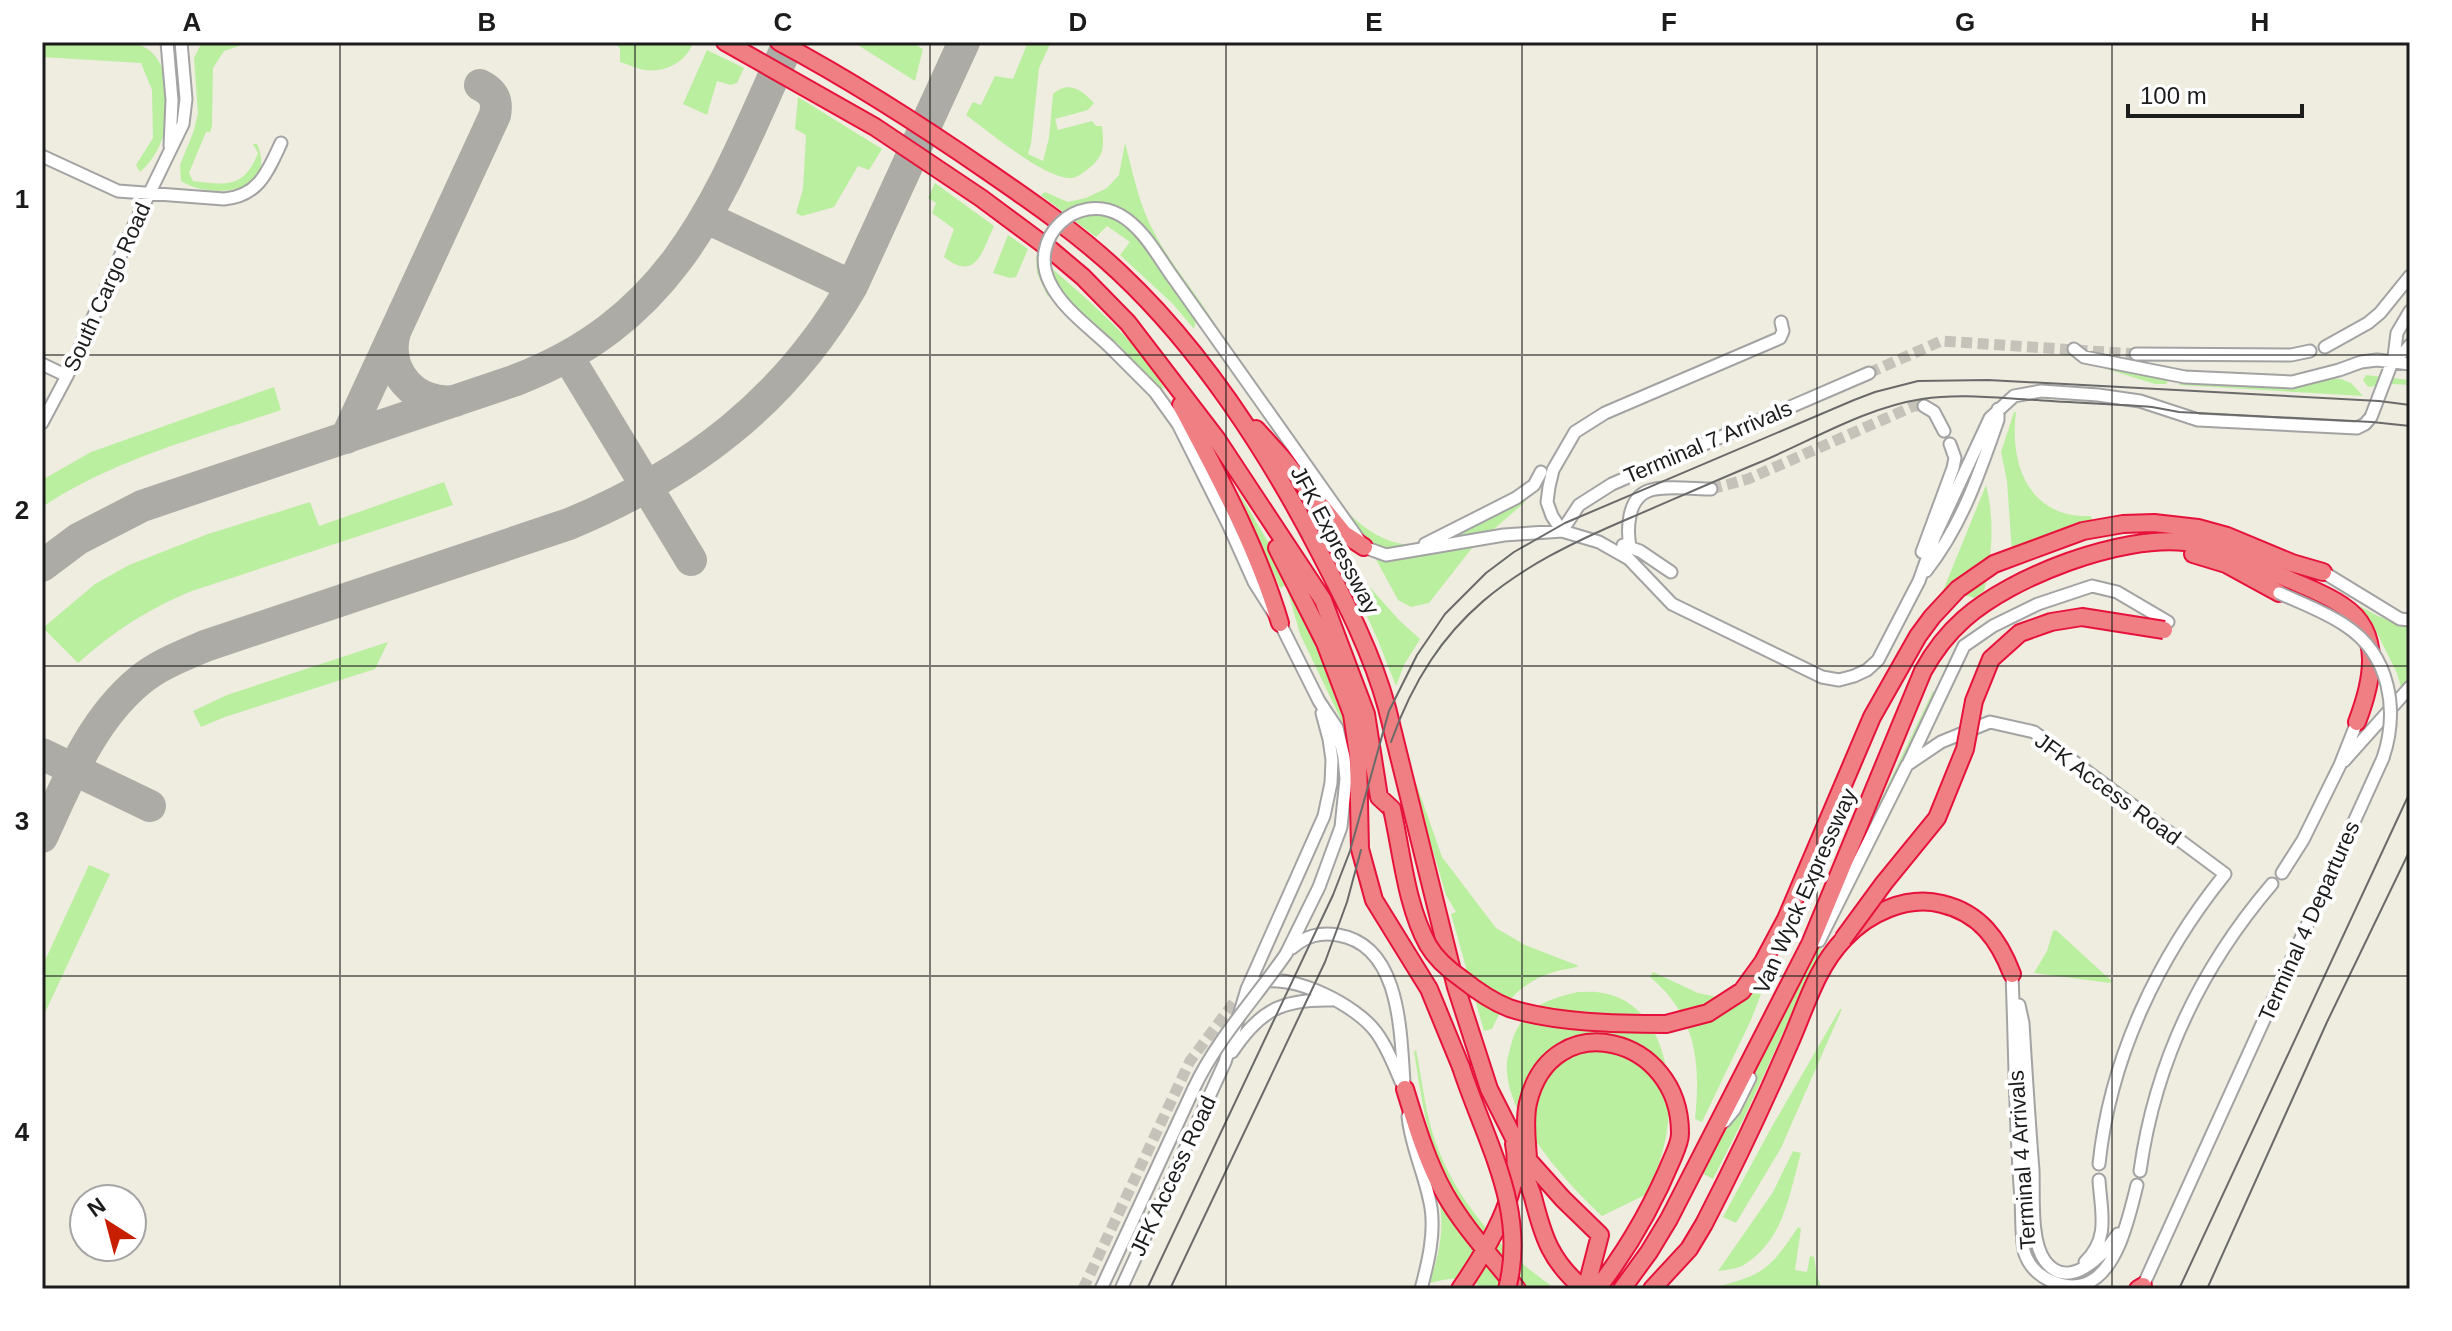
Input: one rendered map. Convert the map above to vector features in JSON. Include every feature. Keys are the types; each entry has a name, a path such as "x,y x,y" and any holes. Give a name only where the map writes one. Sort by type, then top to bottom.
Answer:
{"highway":[{"name":"JFK Expressway","path":"725,42 875,127 1014,221 1051,250 1128,323 1216,438 1323,600 1366,714 1379,797 1392,809"},
{"name":"JFK Expressway","path":"779,42 872,95 943,141 1012,188 1120,272 1178,336 1217,386 1298,511 1373,662 1456,987 1489,1089 1523,1160 1600,1235 1585,1289"},
{"path":"1156,357 1210,457 1239,519 1268,583 1280,623"},
{"path":"1217,386 1283,459 1344,534 1364,547"},
{"path":"1216,438 1287,566 1345,692 1356,733 1359,839 1365,873 1374,900 1435,1002 1505,1188 1514,1241 1507,1289"},
{"path":"1323,600 1365,686 1376,722 1413,903 1428,944 1444,966 1484,996 1508,1007 1608,1024 1666,1024 1708,1013 1742,991 1763,962 1786,919 1872,717 1932,617 1958,589 1994,564 2069,535 2107,526 2154,523 2198,528 2227,536 2292,563 2323,572"},
{"path":"2073,561 2137,543 2172,541 2204,545 2226,551 2330,598 2354,615 2371,649 2369,688 2357,722"},
{"path":"2073,561 2129,552 2182,552 2226,564 2279,593"},
{"name":"Van Wyck Expressway","path":"1622,1289 1659,1236 1810,944 1917,683 1937,648 1966,617 2014,587 2073,561"},
{"path":"1666,1289 1731,1171 1821,968 1937,818 1965,749 1974,701 1991,659 2020,633 2051,622 2082,617 2166,626"},
{"path":"1843,939 1866,920 1895,906 1928,900 1958,907 1984,926 2002,947 2012,974"},
{"path":"1460,1289 1502,1216 1516,1180 1523,1160 1528,1103 1535,1083 1546,1066 1562,1053 1578,1045 1592,1043 1623,1045 1652,1063 1673,1095 1681,1137 1644,1216 1597,1289"},
{"path":"1405,1089 1428,1158 1444,1192 1517,1289"},
{"path":"1523,1160 1539,1224 1552,1254 1569,1277 1585,1289"},
{"path":"1652,1289 1689,1249"}],"street":[{"name":"South Cargo Road","path":"167,42 172,100 170,150"},
{"name":"South Cargo Road","path":"42,423 180,134 186,107 181,42"},
{"path":"42,156 118,191 224,199 252,191 261,182 281,143"},
{"path":"1286,954 1325,873 1341,827 1346,779 1337,728 1254,582 1178,424 1155,392 1065,304 1048,280 1044,253 1058,223 1083,209 1103,209 1117,213 1138,229 1364,547 1386,555 1504,535 1562,531 1630,547 1671,572"},
{"path":"2325,347 2380,313 2410,276"},
{"path":"1599,542 1629,559 1672,604 1822,677 1839,680 1867,670 1878,660 1919,581 1935,536 1990,418 2014,396 2025,392 2069,393 2140,401 2198,420 2357,428 2371,417 2392,360 2397,333 2410,311"},
{"path":"1562,531 1547,502 1553,470 1575,432 1592,420 1780,338 1783,331 1781,322"},
{"path":"2392,360 2410,345"},
{"path":"2074,349 2084,357 2185,377 2292,382 2361,362 2392,360 2410,364"},
{"path":"2136,354 2291,355 2310,351"},
{"path":"42,364 67,376"},
{"name":"Terminal 7 Arrivals","path":"1562,531 1579,505 1625,477 1869,373"},
{"path":"1924,406 1934,412 1944,431"},
{"path":"1919,581 1922,553 1953,468 1955,458 1950,444"},
{"path":"1410,551 1516,498 1534,485 1541,472"},
{"name":"Terminal 7 Arrivals","path":"1630,547 1628,525 1641,495 1654,490 1711,489"},
{"path":"2323,572 2407,620"},
{"path":"1907,765 1964,646 1993,626 2038,604 2092,586 2117,592 2166,626"},
{"name":"Terminal 4 Departures","path":"2141,1288 2377,770 2390,733 2392,712 2389,692 2384,674 2368,647 2346,626 2279,593"},
{"path":"2340,765 2410,687"},
{"path":"1225,1062 1327,805 1331,783 1331,749 1319,701"},
{"name":"JFK Access Road","path":"1709,1142 1734,1110 1907,765 1941,742 1990,722 2034,732 2225,874 2177,941 2140,1014 2118,1073 2099,1164"},
{"path":"2282,873 2303,840 2340,765 2357,722"},
{"path":"2140,1171 2156,1092 2184,1018 2222,949 2272,884"},
{"path":"1101,1289 1204,1067 1253,991 1286,954 1312,935 1341,936 1364,945 1385,969 1391,987 1400,1037 1410,1136 1432,1217 1421,1289"},
{"path":"2012,974 2023,1023 2035,1226 2044,1260 2053,1269 2066,1272 2085,1269 2106,1251 2126,1223"},
{"name":"Terminal 4 Arrivals","path":"2012,974 2024,1253 2043,1276 2058,1285 2071,1287 2088,1283 2099,1276 2116,1253 2137,1185"},
{"path":"1235,1001 1265,981 1285,980 1333,1000 1360,1015 1375,1030 1405,1089"},
{"path":"1225,1062 1251,1027 1278,1008 1295,1001 1333,1000"},
{"name":"JFK Access Road","path":"1121,1289 1225,1062"},
{"path":"2066,1272 2082,1265 2100,1244 2099,1180"}],"green space":[{"path":"42,42 122,42 142,46 160,63 167,89 165,131 159,146 140,172 136,165 153,138 152,90 141,63 42,57"},
{"path":"202,42 251,42 224,51 213,68 212,126 210,132 206,132 189,173 193,181 233,182 253,165 258,153 253,144 257,144 261,161 259,174 251,183 224,191 194,187 181,181 180,165 198,114 194,58"},
{"path":"613,42 693,43 680,61 667,68 653,70 620,62 620,48"},
{"path":"853,42 911,42 923,49 915,81"},
{"path":"1028,42 1051,42 1039,68 1028,154 1043,161 1049,138 1053,94 1064,88 1075,88 1094,103 1088,110 1055,119 1058,130 1092,121 1096,126 1102,126 1100,155 1094,164 1072,178 1061,177 1033,163 966,115 973,102 981,105 995,76 1013,79"},
{"path":"707,50 744,68 737,83 731,85 717,81 707,115 683,104"},
{"path":"798,97 882,149 869,170 858,166 834,207 802,216 796,213 803,189 806,135 795,129"},
{"path":"1125,143 1149,222 1219,331 1179,274 1169,280 1196,320 1194,329 1173,304 1120,255 1130,242 1107,226 1096,237 1041,195 1045,192 1068,202 1107,188 1119,175"},
{"path":"935,183 994,226 981,254 971,265 955,264 944,257 954,229 932,213 936,203 928,198"},
{"path":"1008,235 1028,249 1016,277 1010,278 993,273"},
{"path":"1036,255 1122,334 1164,388 1161,389 1116,342 1107,350 1047,295 1037,273"},
{"path":"2087,363 2177,369 2166,384 2155,384"},
{"path":"2189,371 2341,379 2351,383 2363,396 2179,385"},
{"path":"2366,375 2410,380 2410,385 2368,387 2363,380"},
{"path":"274,387 281,410 128,462 42,507 42,480 91,452"},
{"path":"2014,412 2016,451 2028,485 2038,498 2052,508 2070,515 2091,516 2092,520 2059,529 2012,554 2007,481 2001,452"},
{"path":"444,482 453,505 192,591 132,622 78,663 43,628 95,584 129,565 208,534 310,502 319,526"},
{"path":"1986,485 1991,512 1991,538 1984,591 1974,598 1960,596 1938,603"},
{"path":"1527,486 1532,492 1524,503 1472,548 1429,603 1411,607 1398,600 1346,510 1371,532 1385,539 1414,545 1430,544 1461,534"},
{"path":"1237,489 1292,583 1349,712 1367,770 1350,838 1355,785 1345,728 1300,634 1286,585 1280,588"},
{"path":"1366,583 1420,639 1404,665 1396,686 1355,590"},
{"path":"2354,603 2410,628 2410,676 2401,687 2371,621"},
{"path":"388,642 375,669 201,727 193,711 227,695"},
{"path":"1933,691 1939,694 1713,1179 1702,1173"},
{"path":"1416,783 1442,857 1496,928 1525,945 1579,966 1543,976 1525,986 1502,1010 1492,1029 1484,1031 1451,914 1456,912 1446,895 1413,784"},
{"path":"89,865 110,874 42,1019 42,967"},
{"path":"2056,930 2112,981 2034,973"},
{"path":"1653,972 1698,993 1722,998 1764,979 1766,981 1751,1020 1702,1122 1695,1119 1697,1079 1692,1041 1677,1007 1650,977"},
{"path":"1578,992 1603,993 1623,1000 1639,1012 1652,1028 1660,1047 1669,1089 1666,1138 1647,1194 1602,1216 1540,1147 1515,1104 1508,1083 1507,1058 1515,1033 1527,1015 1555,998"},
{"path":"1840,1009 1781,1148 1736,1223 1723,1217 1770,1130"},
{"path":"1416,1050 1430,1124 1438,1149 1462,1196 1495,1238 1556,1289 1529,1289 1455,1192 1437,1156 1429,1131"},
{"path":"1793,1151 1801,1153 1776,1231 1756,1256 1742,1266 1718,1271 1773,1192"},
{"path":"1441,1203 1503,1284 1501,1289 1452,1279 1431,1283 1440,1243"},
{"path":"1798,1227 1801,1229 1795,1270 1807,1272 1810,1256 1814,1257 1822,1289 1716,1287 1765,1268 1781,1252"}],"taxiway":[{"path":"42,566 78,539 142,506 516,380 573,353 619,321 657,284 689,243 717,198 789,42"},
{"path":"42,837 94,733 122,697 154,670 205,646 569,524 655,481 695,457 732,429 797,365 852,286 964,42"},
{"path":"346,438 495,115 494,97 480,85"},
{"path":"707,218 852,286"},
{"path":"395,332 394,360 406,383 427,398 455,401"},
{"path":"568,357 691,560"},
{"path":"42,754 150,806"}],"tunnel":[{"path":"1869,373 1941,341 2136,354"},
{"path":"1711,489 1748,479 1914,406 1924,406"},
{"path":"1083,1289 1190,1061 1235,1001"}],"tram line":[{"path":"1147,1289 1333,895 1350,851 1389,711 1417,655 1445,614 1486,573 1514,552 1565,523 1854,400 1918,381 1988,380 2410,405"},
{"path":"1391,742 1409,698 1431,660 1455,628 1514,577 1588,537 1838,426 1900,403 1951,396 1979,396 2410,426"},
{"path":"2179,1289 2410,792"},
{"path":"1170,1289 1325,962 1347,902 1361,850"},
{"path":"2207,1289 2327,1022 2410,850"}]}
